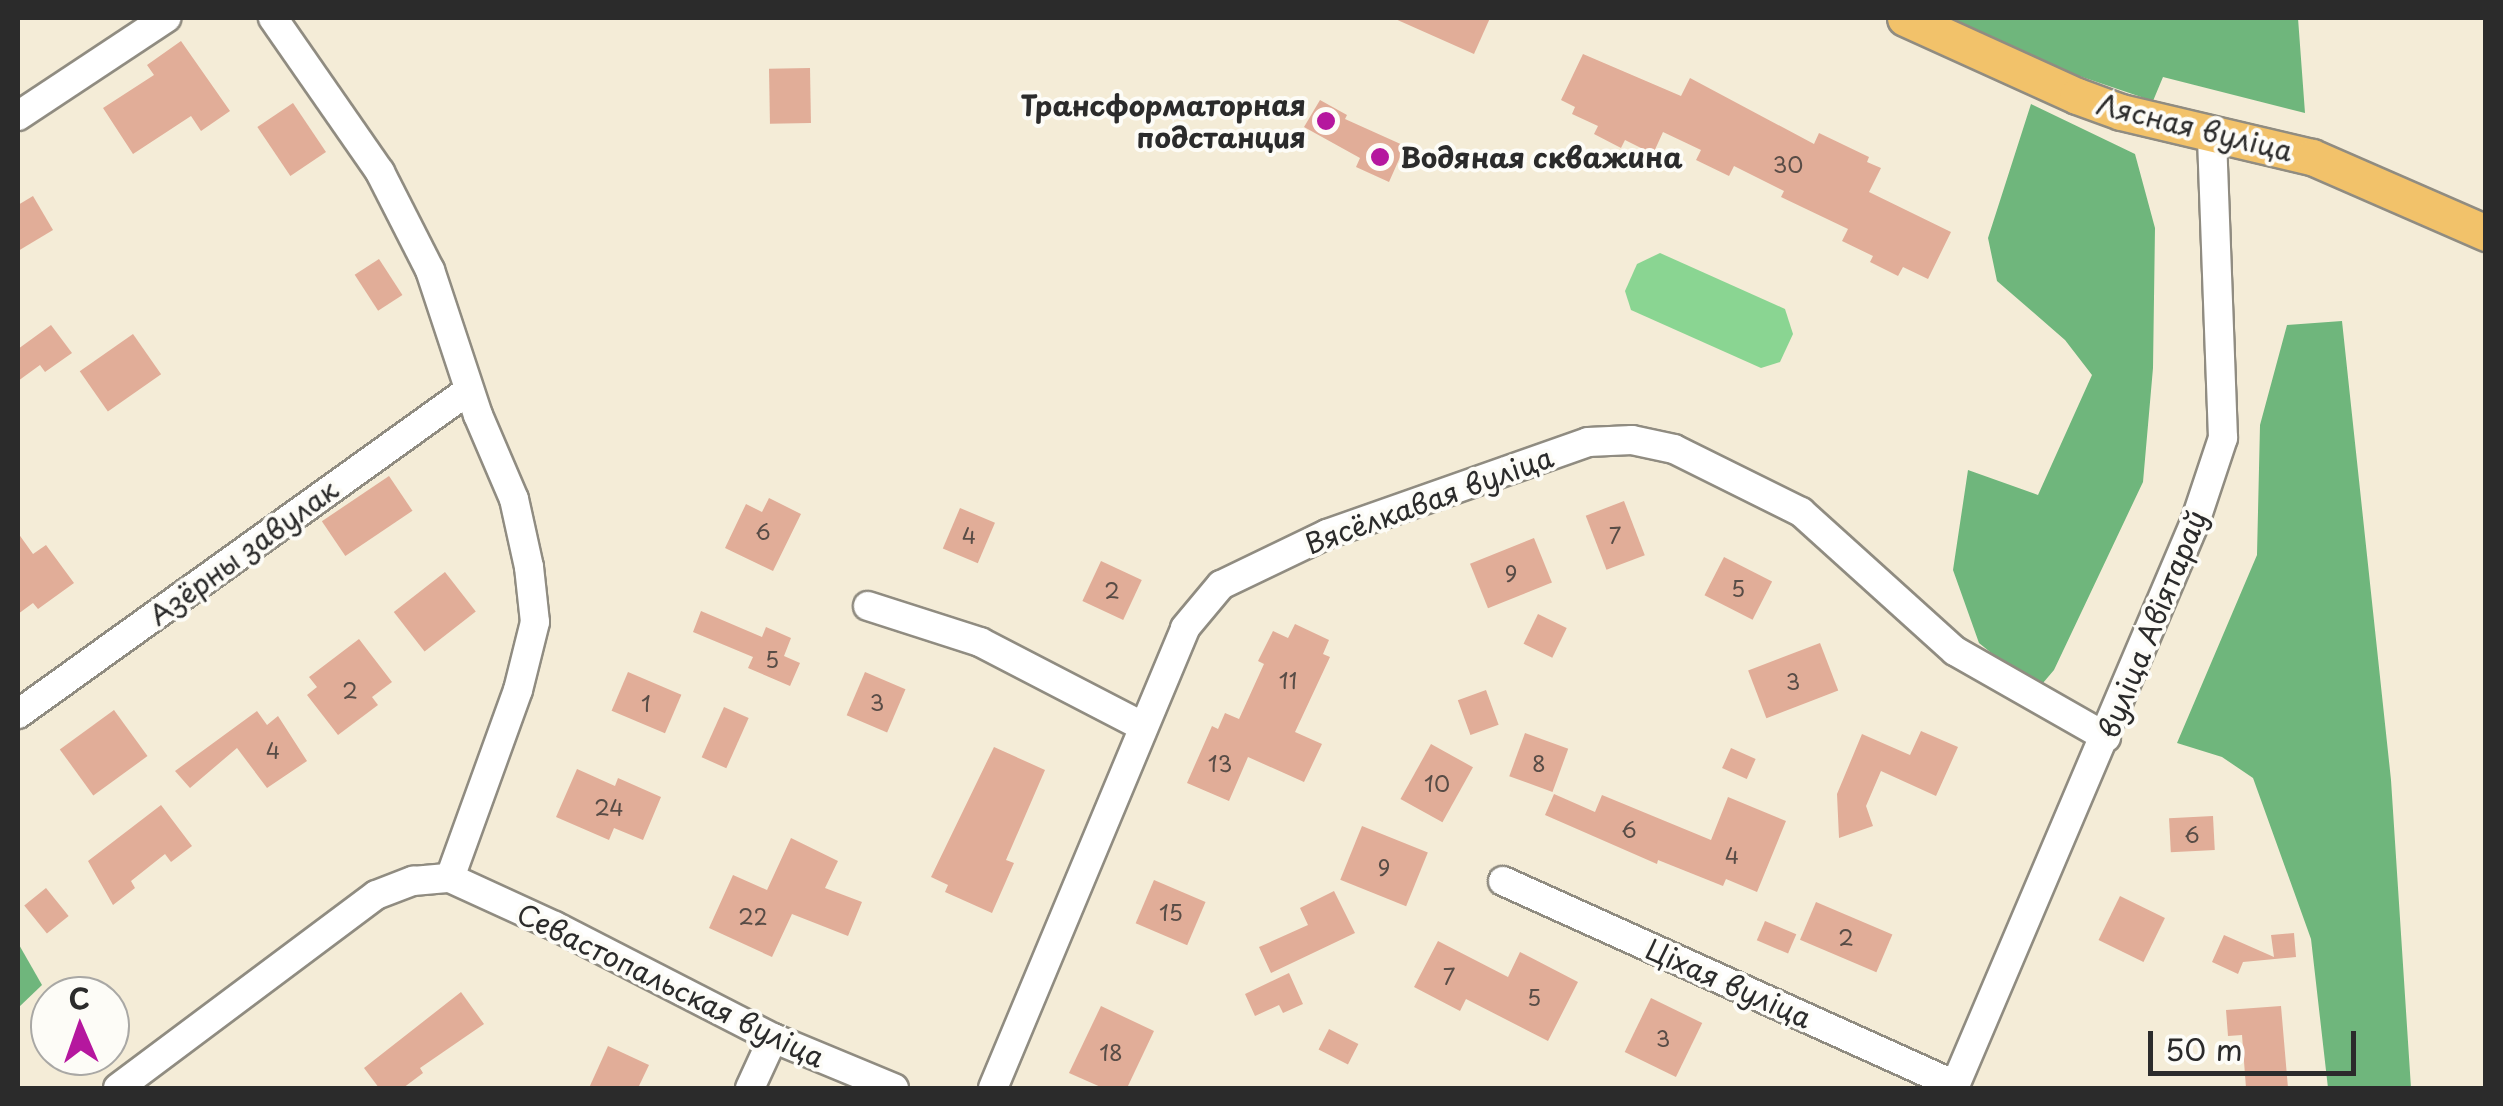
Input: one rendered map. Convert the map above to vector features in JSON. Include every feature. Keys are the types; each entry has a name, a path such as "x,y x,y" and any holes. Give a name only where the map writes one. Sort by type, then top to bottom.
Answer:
{"main road":[{"name":"Лясная вуліца","path":"1906,18 2077,96 2121,112 2312,157 2486,233"}],"street":[{"path":"18,116 166,18"},
{"path":"118,1088 376,896 413,881 450,878 518,690 535,622 514,499 469,390 430,270 380,172 273,18"},
{"name":"вуліца Авіятараў","path":"1955,1087 2195,522 2222,438 2212,133"},
{"name":"Азёрны завулак","path":"18,714 469,390"},
{"name":"Вясёлкавая вуліца","path":"993,1088 1185,628 1221,585 1327,534 1588,442 1632,440 1674,449 1801,512 1955,652 2106,737"},
{"path":"868,606 980,642 1142,726"},
{"name":"Севастопальская вуліца","path":"450,878 555,926 773,1038 894,1088"},
{"name":"Ціхая вуліца","path":"1502,881 1955,1087"},
{"path":"750,1088 773,1038"}],"green space":[{"path":"1946,18 2298,18 2305,113 2163,77 2153,101 2026,58"},
{"path":"2031,104 2135,154 2155,228 2153,368 2143,482 2054,670 2037,690 1979,643 1953,570 1968,470 2038,495 2092,375 2065,340 1997,281 1988,238"},
{"path":"1660,253 1785,309 1793,334 1780,362 1761,368 1631,310 1625,291 1637,264"},
{"path":"2342,321 2391,780 2411,1088 2328,1088 2311,939 2253,778 2222,757 2177,743 2257,555 2260,425 2287,325"},
{"path":"18,943 37,976 30,976 30,996 18,1008"}],"building":[{"path":"1393,18 1490,18 1474,54"},
{"path":"181,41 230,111 201,131 191,116 133,154 103,108 154,75 147,65"},
{"path":"1583,54 1681,96 1690,78 1814,144 1819,133 1869,157 1867,162 1881,168 1869,192 1951,232 1928,279 1903,267 1898,276 1870,262 1873,256 1842,241 1848,229 1781,197 1784,191 1734,166 1729,176 1696,160 1701,150 1663,132 1653,154 1625,140 1621,148 1594,134 1598,126 1572,114 1575,107 1561,100"},
{"path":"810,68 811,123 770,124 769,69"},
{"path":"1320,100 1347,115 1345,119 1405,146 1389,182 1356,167 1360,158 1304,127"},
{"path":"293,103 326,152 290,176 257,127"},
{"path":"33,196 53,230 18,251 18,205"},
{"path":"379,259 402,295 378,311 355,275"},
{"path":"51,325 72,353 45,372 40,365 18,381 18,349"},
{"path":"133,334 161,374 108,411 80,371"},
{"path":"389,476 412,511 345,556 322,521"},
{"path":"769,498 801,514 773,571 725,548 746,504 762,512"},
{"path":"1624,501 1645,555 1607,570 1586,516"},
{"path":"960,508 995,523 978,563 943,549"},
{"path":"18,533 33,554 46,545 74,583 38,609 33,603 18,614"},
{"path":"1534,538 1552,583 1488,608 1470,564"},
{"path":"1724,557 1772,582 1753,620 1704,595"},
{"path":"1101,561 1142,580 1123,620 1082,601"},
{"path":"445,572 476,611 425,651 394,612"},
{"path":"701,611 762,637 766,627 791,638 784,656 800,663 790,686 748,668 753,657 693,632"},
{"path":"1538,614 1567,628 1552,658 1524,644"},
{"path":"1295,624 1329,640 1323,654 1330,657 1295,732 1322,744 1304,782 1248,757 1229,801 1187,783 1212,726 1218,729 1225,713 1239,719 1264,664 1258,661 1273,631 1288,638"},
{"path":"359,639 392,682 372,697 378,705 338,735 307,695 317,687 309,677"},
{"path":"1820,643 1838,691 1766,718 1748,671"},
{"path":"628,672 681,695 665,733 612,711"},
{"path":"865,672 906,689 887,732 847,715"},
{"path":"1486,690 1499,725 1470,735 1458,700"},
{"path":"724,707 749,718 726,768 702,757"},
{"path":"114,710 148,756 93,795 60,749"},
{"path":"257,711 267,725 278,716 307,761 267,788 237,748 190,788 175,771"},
{"path":"1921,731 1958,747 1936,796 1881,771 1866,806 1873,826 1839,838 1837,794 1862,734 1910,755"},
{"path":"1525,733 1568,749 1552,792 1509,776"},
{"path":"1431,744 1473,767 1442,822 1400,799"},
{"path":"994,747 1045,770 1006,860 1014,863 992,913 945,892 948,885 931,877"},
{"path":"1731,748 1756,759 1747,779 1722,768"},
{"path":"577,769 615,786 618,778 661,797 643,840 614,828 609,840 556,817"},
{"path":"1554,794 1595,812 1602,795 1711,840 1728,797 1786,821 1757,892 1726,879 1723,886 1658,860 1657,864 1545,815"},
{"path":"161,805 192,846 171,862 165,854 131,881 135,888 113,905 88,861"},
{"path":"2213,816 2215,850 2171,852 2169,818"},
{"path":"1362,826 1428,853 1406,906 1340,880"},
{"path":"791,838 838,861 825,888 862,902 848,936 792,914 772,957 709,928 733,875 767,890"},
{"path":"1154,880 1206,902 1187,945 1136,923"},
{"path":"46,888 69,916 47,934 24,906"},
{"path":"1334,891 1355,933 1271,973 1259,947 1308,925 1300,908"},
{"path":"2120,896 2165,918 2143,962 2099,940"},
{"path":"1816,902 1892,934 1876,972 1800,940"},
{"path":"1765,921 1796,934 1788,954 1757,940"},
{"path":"2294,933 2296,957 2243,962 2238,974 2212,962 2224,935 2274,957 2271,935"},
{"path":"1438,941 1508,977 1520,952 1578,982 1548,1041 1466,999 1460,1011 1414,987"},
{"path":"1289,973 1303,1004 1283,1013 1279,1005 1255,1016 1245,994"},
{"path":"461,992 484,1024 420,1068 423,1073 403,1088 379,1088 364,1068"},
{"path":"1651,998 1702,1023 1676,1077 1625,1052"},
{"path":"1101,1006 1154,1031 1127,1088 1103,1088 1069,1073"},
{"path":"2281,1006 2288,1088 2246,1088 2242,1035 2228,1036 2226,1010"},
{"path":"1329,1029 1358,1044 1348,1064 1319,1049"},
{"path":"608,1046 649,1065 638,1088 589,1088"}],"place":[{"name":"Трансформаторная подстанция","path":"1326,121"},
{"name":"Водяная скважина","path":"1380,157"}]}
